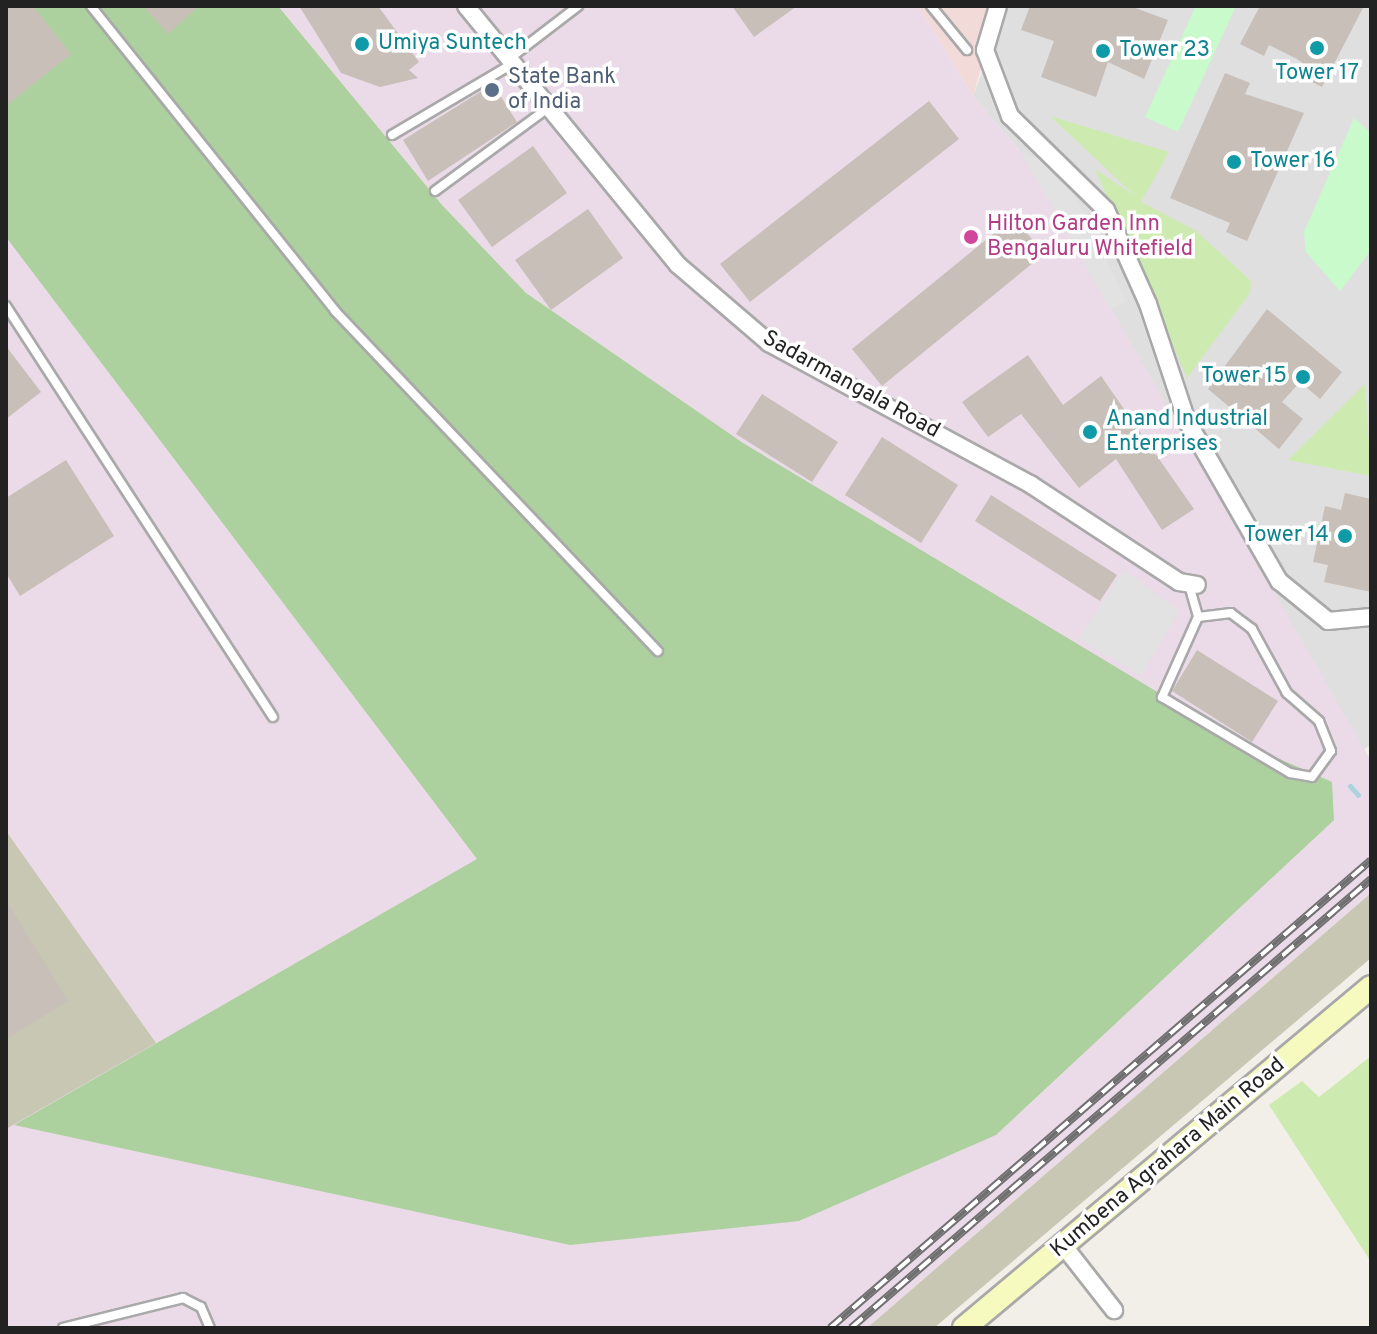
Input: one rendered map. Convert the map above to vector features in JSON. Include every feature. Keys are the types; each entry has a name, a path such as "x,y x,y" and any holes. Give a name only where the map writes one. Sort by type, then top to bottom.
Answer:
{"street":[{"name":"Sadarmangala Road","path":"466,6 678,265 769,343 1030,484 1193,584"},
{"path":"998,6 985,50 1010,116 1106,210 1148,304 1187,421 1279,581 1328,621 1371,617"},
{"name":"Kumbena Agrahara Main Road","path":"964,1328 1371,987"},
{"path":"1063,1245 1114,1310"}],"lane":[{"path":"91,6 335,311 658,651"},
{"path":"392,135 510,62 578,6"},
{"path":"931,6 967,50"},
{"path":"435,191 548,108"},
{"path":"6,306 273,717"},
{"path":"1193,584 1198,617 1162,697 1290,773 1312,777 1331,751 1319,721 1287,693 1252,629 1231,613 1198,617"},
{"path":"63,1328 183,1298 201,1307 210,1328"}],"shaded area":[{"path":"6,6 918,6 973,96 1023,155 1371,761 1371,893 867,1328 6,1328"},
{"path":"918,6 999,6 973,96"},
{"path":"1007,6 1371,6 1371,744 1361,752 1023,155 973,96"},
{"path":"1023,155 1059,162 1126,301 1110,309"},
{"path":"1124,570 1179,611 1141,676 1079,639"},
{"path":"6,831 156,1043 6,1129"},
{"path":"1371,893 1371,958 934,1328 867,1328"}],"green space":[{"path":"6,6 278,6 442,205 526,293 743,443 1239,741 1332,782 1334,820 996,1135 799,1221 570,1245 14,1125 477,859 6,237"},
{"path":"1196,6 1236,6 1178,132 1145,117"},
{"path":"1050,116 1169,152 1141,202 1195,230 1251,281 1250,293 1187,378 1095,169 1135,196"},
{"path":"1354,118 1371,133 1371,250 1340,291 1306,252 1304,232"},
{"path":"1365,384 1371,476 1288,460"},
{"path":"1371,1056 1371,1262 1269,1105 1302,1081 1319,1097"}],"building":[{"path":"6,6 33,6 71,54 6,106"},
{"path":"143,6 199,6 168,34"},
{"name":"Umiya Suntech","path":"299,6 378,6 419,62 409,70 418,78 380,87 341,73"},
{"path":"732,6 797,6 754,37"},
{"name":"Tower 23","path":"1030,6 1130,6 1168,20 1144,79 1108,62 1096,97 1041,77 1054,41 1021,30"},
{"name":"Tower 17","path":"1260,6 1364,6 1322,87 1298,75 1304,64 1297,59 1269,45 1264,56 1240,44"},
{"name":"Tower 16","path":"1225,73 1250,83 1245,94 1304,113 1247,241 1226,232 1230,223 1170,198"},
{"path":"493,84 517,122 428,181 403,140"},
{"path":"929,101 959,139 750,302 720,264"},
{"path":"533,146 567,193 492,247 458,200"},
{"path":"588,209 623,258 551,310 515,260"},
{"path":"1014,217 1044,254 882,386 852,349"},
{"name":"Tower 15","path":"1267,309 1342,372 1320,399 1300,382 1282,402 1303,419 1279,449 1208,389"},
{"path":"6,346 41,392 6,419"},
{"path":"1028,355 1063,405 1101,376 1194,509 1162,530 1116,459 1079,488 1021,414 988,437 962,402"},
{"path":"762,394 838,442 812,482 736,434"},
{"path":"882,437 958,485 921,543 845,495"},
{"path":"66,460 114,536 20,596 6,573 6,498"},
{"name":"Tower 14","path":"1345,493 1371,499 1371,592 1324,582 1328,565 1313,562 1325,506 1341,510"},
{"path":"991,495 1117,575 1100,601 975,521"},
{"path":"1197,650 1278,701 1252,742 1172,691"},
{"path":"6,900 68,1001 6,1039"}],"waterway":[{"path":"1350,786 1358,795"}],"railway":[{"path":"830,1328 1371,860"},
{"path":"851,1328 1371,879"}],"place":[{"name":"Umiya Suntech","path":"362,44"},
{"name":"Tower 17","path":"1317,48"},
{"name":"Tower 23","path":"1103,51"},
{"name":"State Bank of India","path":"492,90"},
{"name":"Tower 16","path":"1234,162"},
{"name":"Hilton Garden Inn Bengaluru Whitefield","path":"971,237"},
{"name":"Tower 15","path":"1303,377"},
{"name":"Anand Industrial Enterprises","path":"1090,432"},
{"name":"Tower 14","path":"1345,536"}]}
